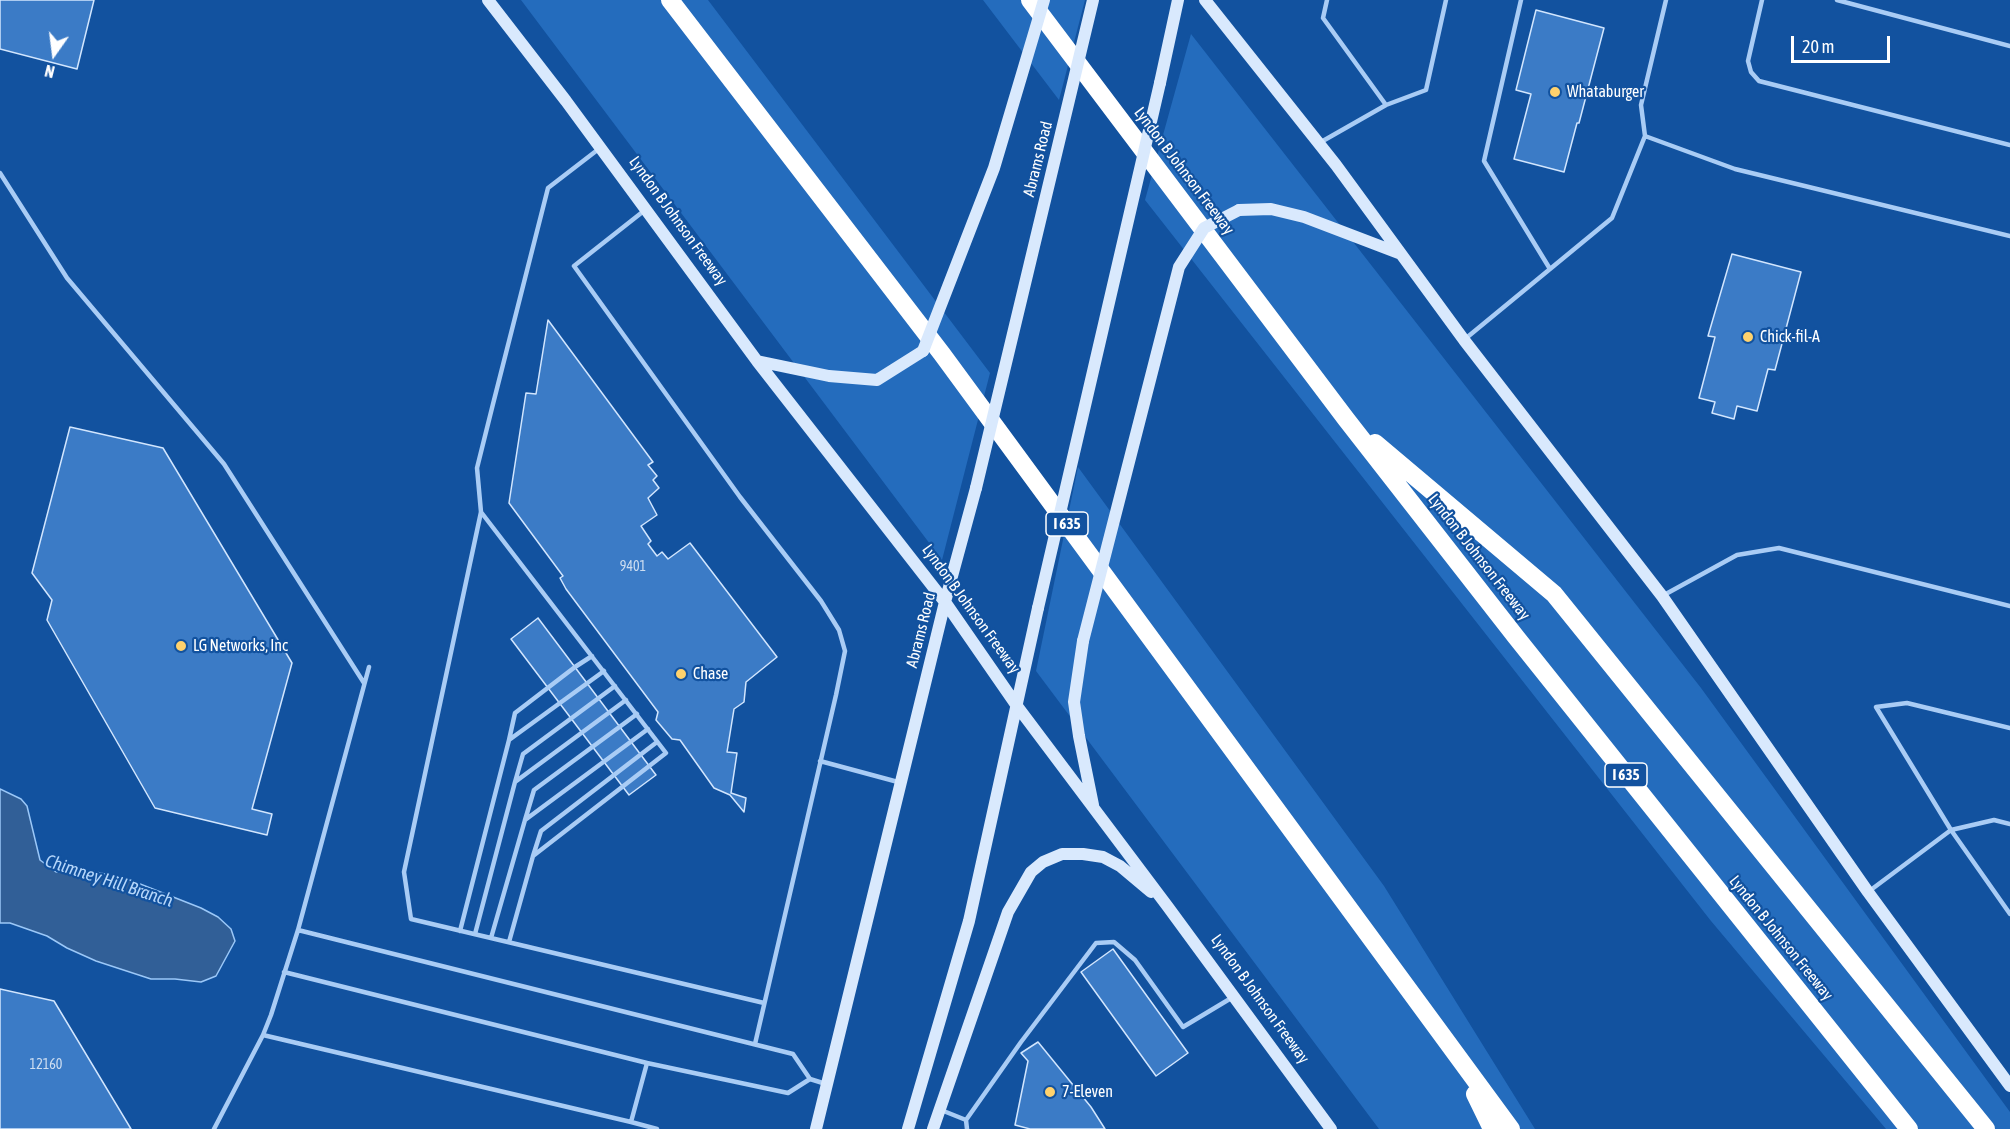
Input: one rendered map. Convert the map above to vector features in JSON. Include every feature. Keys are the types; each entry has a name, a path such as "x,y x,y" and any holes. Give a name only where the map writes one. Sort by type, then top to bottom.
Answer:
{"highway":[{"name":"I 635","path":"670,0 942,354 1511,1129"},
{"name":"Lyndon B Johnson Freeway","path":"1030,0 1346,419 1523,646 1909,1129"},
{"path":"1346,419 1554,594 1986,1129"},
{"path":"1456,1054 1492,1129"}],"main road":[{"name":"Lyndon B Johnson Freeway","path":"489,0 757,361 945,602 1017,706 1331,1129"},
{"path":"757,361 829,376 877,380 923,351 994,168 1044,0"},
{"name":"Abrams Road","path":"816,1129 900,782 976,488 1093,0"},
{"path":"908,1129 969,921 1038,608 1178,0"},
{"path":"1205,0 1318,143 1464,340 1662,596 1868,892 2010,1086"},
{"path":"1094,808 1074,702 1083,641 1179,267 1204,228 1239,210 1271,209 1304,217 1402,255"},
{"path":"933,1129 1008,912 1031,872 1043,862 1062,854 1103,857 1120,866 1168,907"}],"lane":[{"path":"1327,0 1323,18 1386,105"},
{"path":"1318,143 1386,105 1426,90 1446,0"},
{"path":"1521,0 1484,161 1551,269"},
{"path":"1464,340 1612,219 1645,136 1641,105 1666,0"},
{"path":"1761,0 1748,62 1751,72 1759,81 2010,145"},
{"path":"1837,0 2010,46"},
{"path":"1645,136 1735,169 2010,236"},
{"path":"600,147 548,188 477,468 481,512 404,872 411,919 764,1003"},
{"path":"0,173 67,278 224,464 364,683"},
{"path":"646,210 574,266 740,497 821,601 839,630 845,651 755,1044"},
{"path":"481,512 666,753 533,856"},
{"path":"1662,596 1737,555 1779,548 2010,606"},
{"path":"460,931 515,713 574,667 592,656"},
{"path":"214,1129 263,1035 297,930 369,667"},
{"path":"509,740 604,671"},
{"path":"475,934 523,754 615,686"},
{"path":"515,782 626,700"},
{"path":"2010,729 1907,703 1876,707 1951,830 2010,914"},
{"path":"491,938 534,790 637,714"},
{"path":"525,820 648,729"},
{"path":"509,942 541,831 657,741"},
{"path":"820,760 900,782"},
{"path":"1868,892 1951,830 1994,820 2010,824"},
{"path":"297,930 793,1054 810,1079 826,1084"},
{"path":"967,1129 966,1120 1021,1042 1096,943 1113,942 1135,960 1183,1027 1234,997"},
{"path":"284,972 647,1063 788,1093 810,1079"},
{"path":"263,1035 657,1129"},
{"path":"631,1122 647,1063"},
{"path":"940,1110 966,1120"}],"shaded area":[{"path":"521,0 708,0 990,373 942,560"},
{"path":"983,0 1085,0 1059,100"},
{"path":"1191,34 1701,688 2010,1112 2010,1129 1886,1129 1711,921 1145,200"},
{"path":"1078,467 1384,886 1535,1129 1379,1129 1036,671"}],"water":[{"name":"Chimney Hill Branch","path":"0,789 21,799 27,806 40,860 56,872 92,871 130,880 218,917 231,929 235,941 216,976 201,982 151,979 96,961 47,936 10,923 0,923"}],"building":[{"path":"0,0 94,0 77,69 0,49"},
{"name":"Whataburger","path":"1536,10 1604,28 1564,172 1514,159 1531,94 1516,90"},
{"name":"Chick-fil-A","path":"1732,254 1801,272 1775,370 1768,369 1757,411 1737,406 1734,419 1712,413 1715,402 1699,398 1715,337 1708,336"},
{"path":"548,320 653,462 648,465 657,476 653,480 659,488 648,498 657,515 641,526 651,541 648,544 657,556 662,552 668,559 690,543 777,657 746,682 744,702 734,709 727,752 737,753 731,793 746,798 744,812 730,795 714,788 680,740 672,739 656,720 658,712 566,589 560,578 563,576 509,503 526,393 536,394"},
{"path":"70,427 163,448 292,663 252,809 272,814 267,835 155,808 47,620 52,600 32,573"},
{"path":"538,618 656,775 629,795 511,639"},
{"name":"7-Eleven","path":"1113,949 1188,1053 1156,1076 1081,972"},
{"path":"0,989 54,1001 131,1129 0,1129"},
{"name":"7-Eleven","path":"1038,1042 1091,1107 1105,1129 1030,1129 1015,1125 1028,1061 1021,1053"}],"place":[{"name":"Whataburger","path":"1555,92"},
{"name":"Chick-fil-A","path":"1748,337"},
{"name":"LG Networks, Inc","path":"181,646"},
{"name":"Chase","path":"681,674"},
{"name":"7-Eleven","path":"1050,1092"}]}
